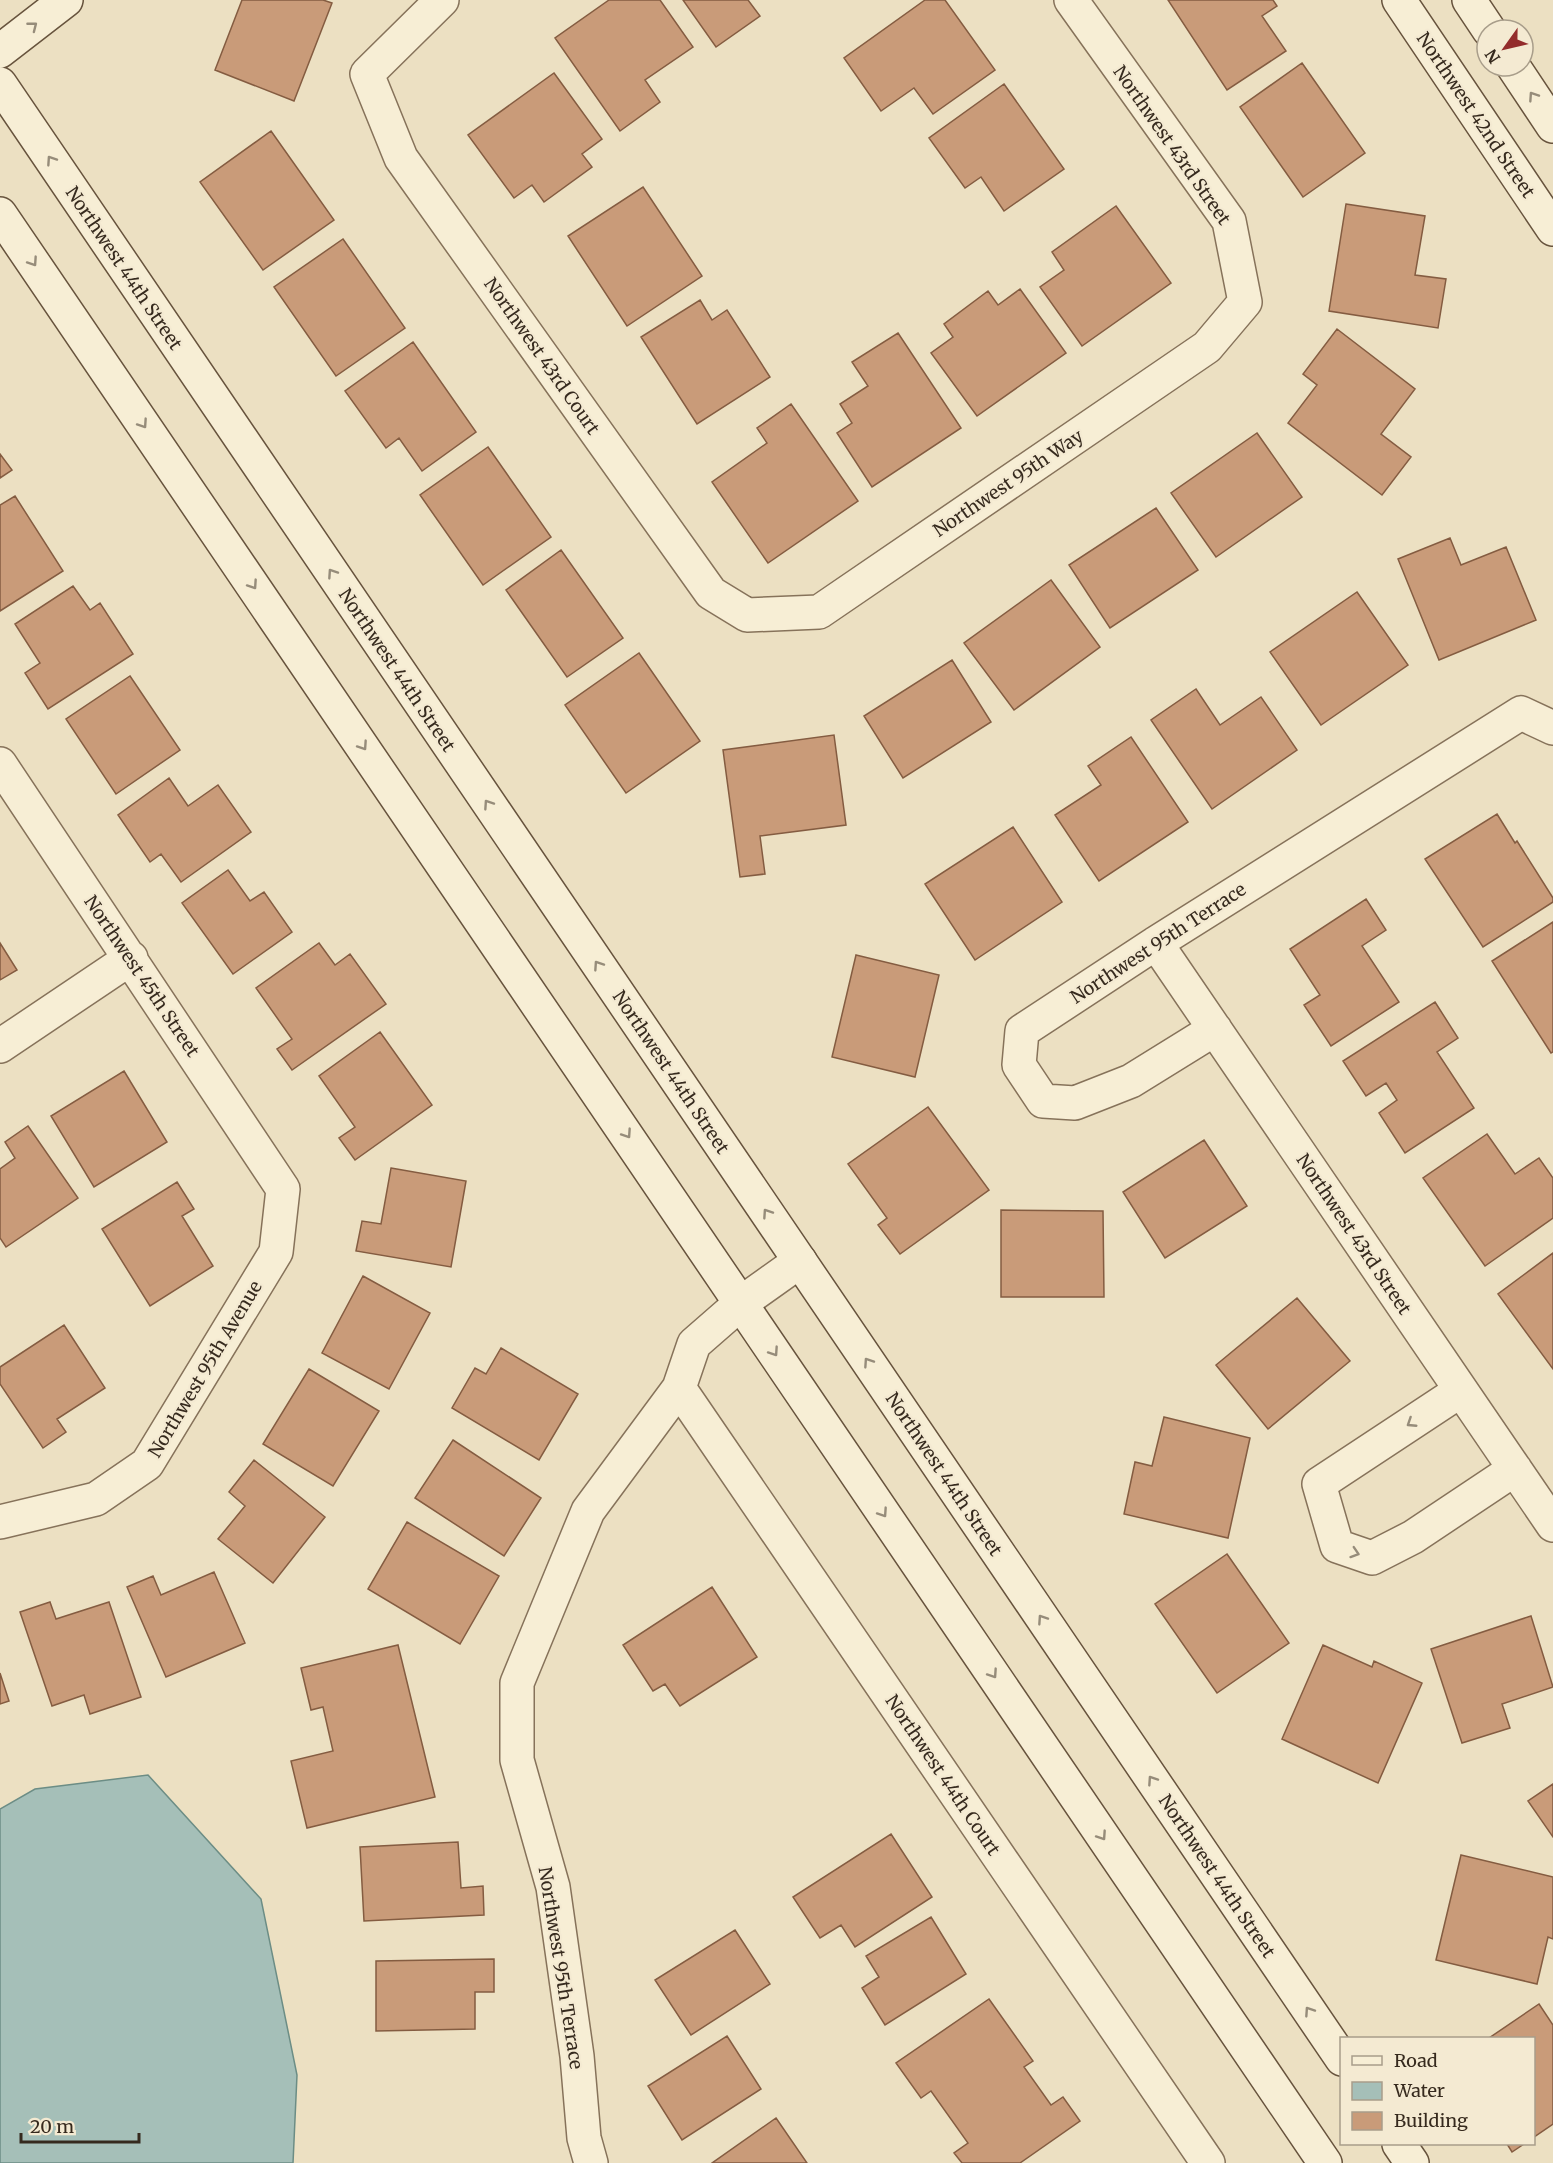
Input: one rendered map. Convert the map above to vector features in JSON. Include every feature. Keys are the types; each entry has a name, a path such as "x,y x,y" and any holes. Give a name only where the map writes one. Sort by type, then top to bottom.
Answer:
{"street":[{"path":"0,51 66,0"},
{"name":"Northwest 43rd Court","path":"442,0 367,74 401,158 711,593 747,615"},
{"name":"Northwest 43rd Street","path":"1071,0 1229,220 1245,302"},
{"name":"Northwest 42nd Street","path":"1399,0 1553,229"},
{"path":"1469,0 1481,18"},
{"path":"1521,78 1553,126"},
{"name":"Northwest 44th Street","path":"0,84 1340,2058"},
{"path":"0,214 1325,2163"},
{"name":"Northwest 95th Way","path":"747,615 819,612 1207,347 1245,302"},
{"name":"Northwest 95th Terrace","path":"1215,1029 1131,1081 1076,1103 1043,1101 1019,1065 1022,1031 1156,943 1521,713 1553,728"},
{"name":"Northwest 45th Street","path":"0,764 131,957 283,1189"},
{"name":"Northwest 43rd Street","path":"1156,943 1553,1525"},
{"path":"0,1046 131,957"},
{"name":"Northwest 95th Avenue","path":"0,1521 96,1499 147,1464 276,1252 283,1189"},
{"name":"Northwest 95th Terrace","path":"591,2163 584,2138 577,2056 553,1887 517,1760 516,1683 588,1511 680,1388 694,1344 741,1303 800,1262"},
{"name":"Northwest 44th Court","path":"680,1388 1208,2163"},
{"path":"1460,1391 1319,1484 1337,1546 1372,1558 1413,1537 1515,1469"},
{"path":"1400,2145 1412,2163"}],"water":[{"path":"148,1775 261,1899 297,2075 293,2163 0,2163 0,1809 35,1789"}],"building":[{"path":"242,0 323,0 332,3 294,101 215,70"},
{"path":"609,0 660,0 693,47 645,80 660,102 620,131 555,38"},
{"path":"683,0 748,0 760,16 716,47"},
{"path":"925,0 945,0 995,70 933,114 914,88 881,111 844,58"},
{"path":"1168,0 1273,0 1277,6 1262,16 1286,51 1227,90"},
{"path":"1302,63 1365,153 1303,197 1240,107"},
{"path":"554,73 602,139 582,154 592,167 544,202 532,185 514,198 468,135"},
{"path":"1004,84 1064,169 1004,211 981,177 965,188 929,138"},
{"path":"271,131 334,220 263,270 200,182"},
{"path":"643,187 702,276 627,326 568,236"},
{"path":"1346,204 1425,216 1415,275 1446,279 1438,328 1329,311"},
{"path":"1116,206 1171,283 1082,346 1040,287 1064,270 1052,252"},
{"path":"343,239 405,328 336,376 274,287"},
{"path":"1020,289 1066,353 977,416 931,353 953,337 944,324 988,291 998,305"},
{"path":"700,300 712,320 727,310 770,377 697,424 641,337"},
{"path":"1337,329 1415,389 1381,434 1411,457 1382,495 1288,423 1317,385 1303,374"},
{"path":"898,333 961,428 872,487 837,433 852,423 840,404 868,386 852,362"},
{"path":"413,342 476,432 422,471 399,438 386,448 345,391"},
{"path":"791,404 858,501 768,563 712,482 767,443 757,428"},
{"path":"1257,433 1302,497 1216,557 1171,493"},
{"path":"488,447 551,537 483,585 420,495"},
{"path":"0,454 12,470 0,478"},
{"path":"15,496 63,571 0,611 0,505"},
{"path":"1156,508 1198,570 1110,628 1069,565"},
{"path":"1450,538 1461,565 1506,547 1536,620 1439,660 1398,559"},
{"path":"561,550 623,638 567,677 506,590"},
{"path":"1051,580 1100,647 1014,710 964,643"},
{"path":"73,586 90,610 100,603 133,654 48,709 25,673 40,663 15,624"},
{"path":"1357,592 1408,665 1321,725 1270,652"},
{"path":"639,653 700,741 626,793 565,705"},
{"path":"952,660 991,722 903,778 864,716"},
{"path":"130,676 180,750 116,794 66,719"},
{"path":"1196,689 1220,725 1261,697 1297,750 1212,809 1151,720"},
{"path":"834,735 846,825 760,836 765,874 740,877 723,750"},
{"path":"1131,737 1188,822 1099,881 1055,815 1101,785 1088,766"},
{"path":"169,778 188,806 218,785 251,832 181,882 161,854 150,862 118,815"},
{"path":"1497,814 1515,843 1517,841 1553,898 1553,902 1483,947 1425,859"},
{"path":"1013,827 1062,902 975,960 925,884"},
{"path":"228,870 250,901 264,892 292,932 233,974 182,903"},
{"path":"1366,899 1386,930 1362,946 1399,1002 1331,1046 1304,1005 1320,995 1290,949"},
{"path":"1553,922 1553,1052 1551,1053 1492,961"},
{"path":"0,943 17,970 0,980"},
{"path":"319,943 335,965 350,954 386,1004 292,1070 277,1049 292,1039 256,988"},
{"path":"856,955 939,975 915,1077 832,1057"},
{"path":"1435,1002 1458,1038 1437,1052 1474,1108 1405,1153 1379,1113 1397,1100 1386,1083 1366,1096 1343,1061"},
{"path":"380,1032 432,1105 355,1160 339,1138 355,1127 319,1076"},
{"path":"124,1071 167,1142 94,1187 51,1116"},
{"path":"928,1107 989,1190 900,1254 878,1225 887,1218 848,1164"},
{"path":"28,1126 78,1198 6,1247 0,1238 0,1169 15,1158 5,1142"},
{"path":"1487,1134 1515,1174 1539,1158 1553,1178 1553,1218 1485,1266 1423,1178"},
{"path":"1204,1140 1247,1206 1165,1258 1123,1192"},
{"path":"391,1168 466,1181 451,1267 356,1251 362,1221 381,1224"},
{"path":"177,1182 194,1209 182,1216 213,1266 150,1306 102,1229"},
{"path":"1001,1210 1103,1211 1104,1297 1001,1297"},
{"path":"1553,1253 1553,1369 1498,1294"},
{"path":"363,1276 430,1313 389,1389 322,1353"},
{"path":"1297,1298 1350,1361 1268,1429 1216,1365"},
{"path":"64,1325 105,1388 57,1419 66,1432 43,1448 0,1384 0,1367"},
{"path":"501,1348 578,1394 539,1460 452,1408 475,1368 486,1374"},
{"path":"309,1369 379,1411 333,1486 263,1444"},
{"path":"1164,1417 1250,1438 1228,1538 1124,1514 1135,1462 1152,1466"},
{"path":"453,1440 541,1498 504,1556 415,1498"},
{"path":"254,1460 325,1517 273,1583 218,1539 245,1506 229,1492"},
{"path":"407,1522 499,1576 460,1644 368,1589"},
{"path":"1227,1554 1289,1643 1217,1693 1155,1604"},
{"path":"214,1572 245,1643 166,1677 127,1587 153,1576 161,1595"},
{"path":"712,1587 757,1657 680,1706 665,1684 653,1691 623,1645"},
{"path":"50,1602 56,1619 109,1602 141,1697 90,1714 84,1695 52,1706 20,1612"},
{"path":"1531,1616 1553,1687 1502,1704 1510,1728 1462,1743 1431,1649"},
{"path":"398,1645 435,1797 307,1828 291,1761 333,1751 323,1707 311,1710 301,1668"},
{"path":"1323,1645 1372,1667 1374,1661 1422,1683 1378,1783 1282,1739"},
{"path":"0,1673 9,1701 0,1704"},
{"path":"1553,1784 1553,1837 1528,1801"},
{"path":"891,1834 932,1897 855,1947 841,1925 820,1938 793,1897"},
{"path":"458,1842 461,1888 483,1886 484,1915 364,1921 360,1847"},
{"path":"1461,1855 1553,1877 1553,1939 1548,1937 1537,1984 1436,1960"},
{"path":"931,1917 966,1974 885,2025 862,1988 879,1977 866,1956"},
{"path":"735,1930 770,1984 691,2035 655,1980"},
{"path":"494,1959 494,1992 475,1992 475,2029 376,2031 376,1961"},
{"path":"989,1999 1033,2061 1024,2067 1051,2105 1063,2097 1080,2121 1020,2163 962,2163 954,2153 968,2143 931,2091 921,2098 896,2063"},
{"path":"1539,2004 1553,2025 1553,2124 1535,2136 1535,2037 1490,2037"},
{"path":"727,2036 761,2089 682,2140 648,2086"},
{"path":"776,2118 807,2163 712,2163"},
{"path":"1508,2145 1522,2145 1512,2152"}]}
